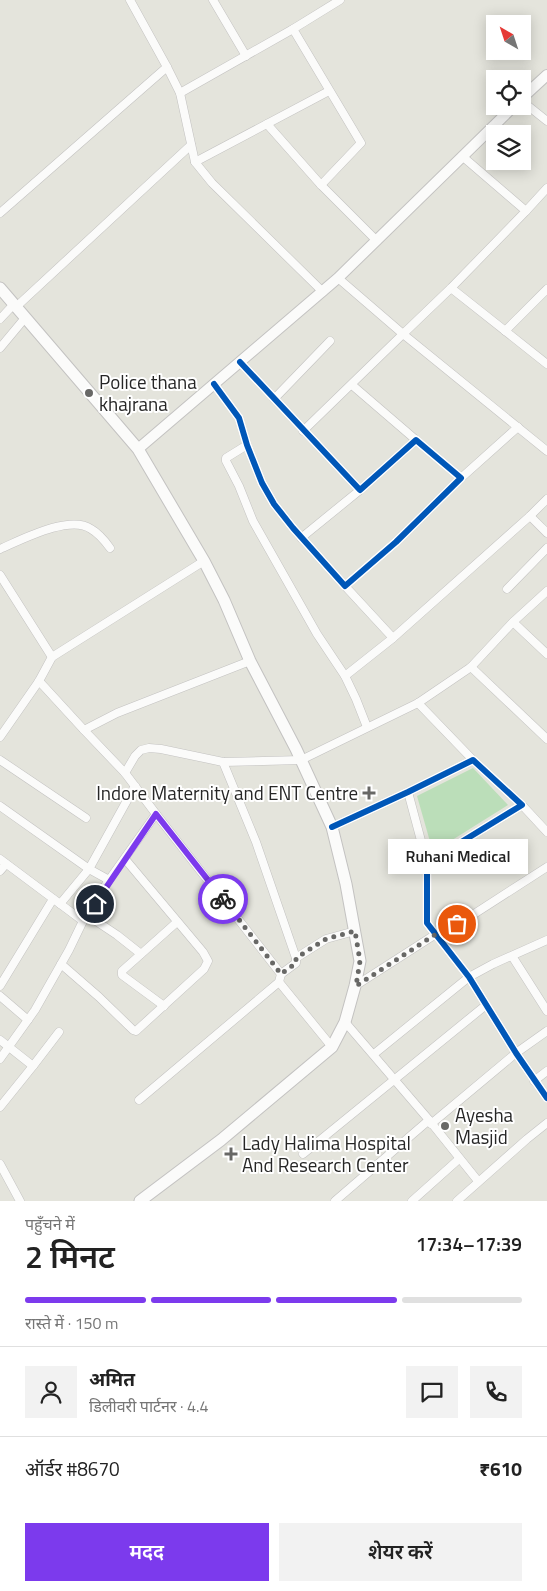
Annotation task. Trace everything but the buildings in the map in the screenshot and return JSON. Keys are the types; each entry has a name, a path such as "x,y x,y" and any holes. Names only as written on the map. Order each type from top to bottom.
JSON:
{"main road":[{"path":"0,288 138,449 204,561 224,600 250,662 301,760 332,827 346,884 360,961 356,986 345,1022 332,1047 221,1140 140,1201"}],"street":[{"path":"130,0 180,93 195,162 212,183 323,292"},
{"path":"213,0 246,56"},
{"path":"180,93 340,0"},
{"path":"293,29 360,143 321,184"},
{"path":"0,213 167,67"},
{"path":"531,90 547,75"},
{"path":"195,162 329,91"},
{"path":"531,107 547,121"},
{"path":"138,449 323,292 378,241 505,115"},
{"path":"267,124 321,184 378,241"},
{"path":"0,318 191,145"},
{"path":"462,156 526,211"},
{"path":"303,431 451,288 547,188"},
{"path":"338,278 403,334 547,451"},
{"path":"451,288 547,364"},
{"path":"505,331 547,289"},
{"path":"0,348 26,318"},
{"path":"274,399 330,342"},
{"path":"240,362 360,490"},
{"path":"214,384 240,418 247,444 262,483 274,504 301,538 393,638"},
{"path":"352,384 461,478"},
{"path":"345,586 396,542 461,478 518,428"},
{"path":"301,538 360,490 416,440"},
{"path":"247,444 226,458 226,461 239,486 253,521 316,634 345,676 367,727"},
{"path":"345,676 393,638 547,499"},
{"path":"530,516 547,533"},
{"path":"0,549 38,533 78,524 91,528 110,548"},
{"path":"507,589 547,548"},
{"path":"0,737 39,681 52,657 204,561"},
{"path":"0,575 52,657"},
{"path":"126,773 135,756 141,750 148,748 223,762 301,760 418,703 471,667 513,622 547,591"},
{"path":"513,622 547,654"},
{"path":"84,730 118,712 250,662"},
{"path":"471,667 547,739"},
{"path":"39,681 126,773 281,974"},
{"path":"418,703 547,832"},
{"path":"0,760 86,818"},
{"path":"332,827 473,760"},
{"path":"140,1100 279,982 281,974 296,963 296,958 256,842 223,762"},
{"path":"0,986 57,901 89,868 135,786"},
{"path":"408,792 427,863 427,923 469,977 516,1053 547,1098"},
{"path":"427,863 522,805"},
{"path":"0,806 89,868 110,880"},
{"path":"0,1059 28,1020 85,918 156,814"},
{"path":"61,964 136,1031 204,969 208,961 203,952 125,859"},
{"path":"0,871 3,861 57,901 117,935 141,954"},
{"path":"356,986 436,934 457,924 547,867"},
{"path":"164,1006 121,973 177,922"},
{"path":"296,958 326,939 355,931"},
{"path":"374,1054 469,977 547,940"},
{"path":"512,956 547,1011"},
{"path":"279,982 332,1047"},
{"path":"0,996 28,1020"},
{"path":"303,1154 486,1005"},
{"path":"345,1022 374,1054 478,1181"},
{"path":"336,1201 430,1122 516,1053 547,1031"},
{"path":"0,1107 59,1032"},
{"path":"0,1040 34,1066"},
{"path":"534,1080 547,1071"},
{"path":"457,1201 527,1139 547,1124"},
{"path":"412,1201 459,1159"},
{"path":"0,1164 20,1201"}],"green space":[{"path":"473,768 508,805 433,852 417,796"}],"cycle path":[{"path":"214,384 239,418 262,483 274,504 345,586 396,542 461,478 416,440 360,490 240,362"},
{"path":"332,827 473,760 522,805 427,863 427,923 469,977 516,1053 547,1098"}],"way so far":[{"path":"223,899 281,974 296,963 296,958 326,939 355,931 360,961 356,986 436,934 457,924"}],"place":[{"name":"Police thana khajrana","path":"89,393"},
{"name":"Indore Maternity and ENT Centre","path":"369,793"},
{"name":"Ruhani Medical","path":"457,924"},
{"name":"Ayesha Masjid","path":"445,1126"},
{"name":"Lady Halima Hospital And Research Center","path":"231,1154"}],"route":[{"path":"95,904 156,814 223,899"}]}
